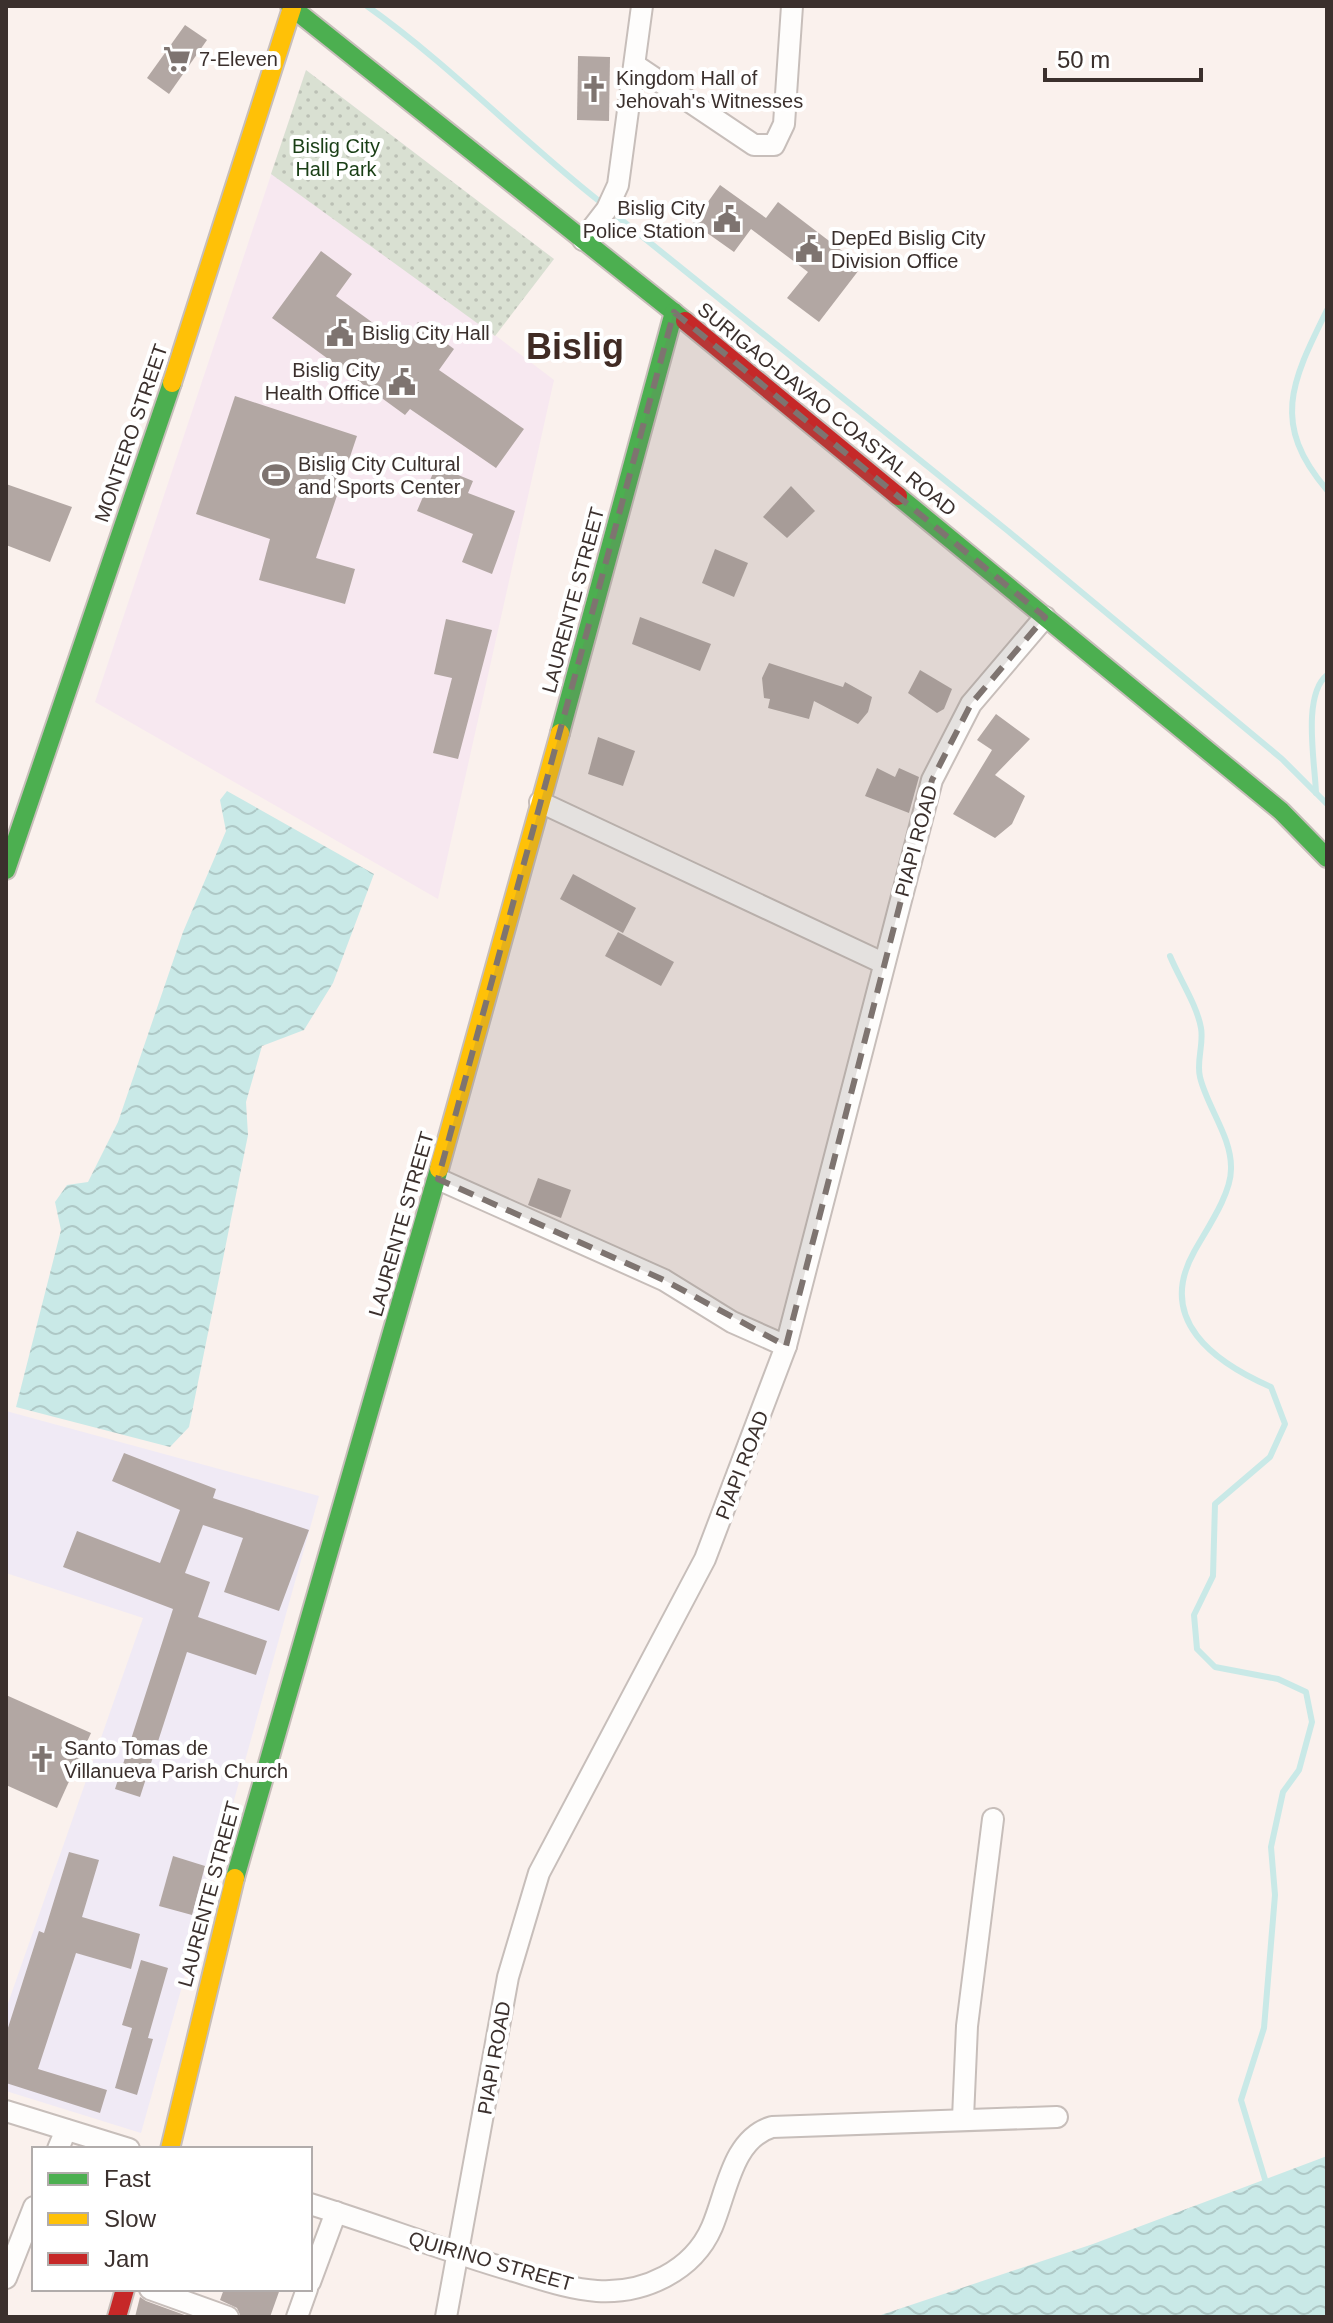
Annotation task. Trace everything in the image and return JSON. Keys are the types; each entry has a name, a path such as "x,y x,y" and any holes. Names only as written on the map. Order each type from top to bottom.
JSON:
{"main road":[{"name":"SURIGAO-DAVAO COASTAL ROAD","path":"291,7 674,312 1281,811 1327,858"},
{"name":"MONTERO STREET","path":"6,870 199,303 291,7"},
{"name":"LAURENTE STREET","path":"170,2147 214,1954 243,1847 298,1649 438,1179 674,312"},
{"path":"117,2317 124,2291"}],"street":[{"path":"583,240 607,209 618,185 642,6"},
{"path":"635,65 754,145 774,145 784,124 792,6"},
{"name":"PIAPI ROAD","path":"446,2317 460,2255 508,1977 539,1873 705,1559 786,1346 932,780 971,704 1045,617"},
{"path":"540,802 883,963"},
{"path":"438,1179 664,1280 732,1322 786,1346"},
{"path":"993,1819 967,2026 963,2118 1057,2117"},
{"path":"6,2111 62,2140 114,2147"},
{"name":"QUIRINO STREET","path":"312,2205 556,2284 599,2291 651,2283 687,2265 707,2239 742,2148 758,2131 772,2127 963,2118"},
{"path":"6,2278 32,2212"},
{"path":"312,2277 336,2212"},
{"path":"156,2291 228,2317"},
{"path":"297,2317 306,2291"}],"highlighted area":[{"path":"674,312 1045,617 971,704 932,780 786,1346 664,1280 438,1179"}],"shaded area":[{"path":"306,70 554,259 495,335 554,380 438,899 95,702"},
{"path":"6,1411 319,1496 141,2133 6,2091 6,2009 143,1618 6,1573"}],"green space":[{"name":"Bislig City Hall Park","path":"306,70 554,259 495,336 271,174"}],"water":[{"path":"227,791 374,874 333,983 304,1030 262,1046 246,1102 248,1135 189,1427 170,1447 16,1407 61,1230 55,1202 67,1185 88,1182 118,1122 183,932 226,831 220,800"},
{"path":"1327,2156 1327,2317 875,2317 1093,2244"}],"building":[{"name":"7-Eleven","path":"185,25 207,40 169,94 147,78"},
{"name":"Kingdom Hall of Jehovah's Witnesses","path":"578,56 610,57 609,121 577,120"},
{"name":"DepEd Bislig City Division Office","path":"720,185 766,218 778,202 862,266 819,322 787,298 808,272 751,229 734,252 693,223"},
{"name":"Bislig City Hall","path":"321,251 352,274 336,296 402,344 418,322 454,349 439,370 524,429 496,468 410,409 405,415 272,318"},
{"name":"Bislig City Cultural and Sports Center","path":"235,396 357,436 316,558 355,569 345,604 259,580 270,539 196,514"},
{"path":"436,466 473,481 468,493 515,511 492,574 462,562 473,534 417,511"},
{"path":"6,484 72,507 50,562 6,545"},
{"path":"791,486 815,511 787,538 763,517"},
{"path":"715,549 748,563 734,597 702,583"},
{"path":"640,617 711,644 700,671 632,644"},
{"path":"446,619 492,630 458,759 433,753 452,678 434,674"},
{"path":"769,663 843,687 845,682 872,697 868,712 858,724 814,701 809,719 768,708 770,699 764,698 762,678"},
{"path":"920,670 952,689 944,709 937,713 908,693"},
{"path":"996,714 1030,739 995,775 1025,796 1012,824 995,838 953,814 992,750 977,740"},
{"path":"598,737 635,751 623,786 588,774"},
{"path":"877,768 895,777 899,768 919,777 909,813 865,796"},
{"path":"573,874 636,908 623,933 560,899"},
{"path":"618,932 674,962 661,986 605,956"},
{"path":"538,1178 571,1190 561,1218 528,1205"},
{"path":"124,1453 216,1489 213,1498 309,1530 279,1611 224,1592 243,1538 203,1525 185,1573 210,1582 198,1617 267,1641 256,1675 187,1652 140,1797 115,1789 173,1609 63,1567 77,1531 160,1563 180,1510 112,1481"},
{"name":"Santo Tomas de Villanueva Parish Church","path":"6,1695 91,1733 57,1808 6,1785"},
{"path":"69,1852 99,1860 82,1917 140,1934 131,1969 76,1953 38,2069 107,2090 100,2113 6,2083 6,2034 39,1931 44,1933"},
{"path":"173,1856 205,1866 192,1915 159,1906"},
{"path":"141,1960 168,1968 148,2038 153,2039 137,2095 115,2088 132,2028 122,2025"},
{"path":"223,2291 279,2291 270,2317 241,2317 237,2308 220,2300"},
{"path":"140,2297 146,2301 190,2317 135,2317"}],"waterway":[{"path":"367,6 427,52 599,201"},
{"path":"618,217 1008,531 1282,759 1327,804"},
{"path":"1327,310 1304,359 1292,402 1298,444 1309,466 1327,490"},
{"path":"1316,793 1312,713 1319,685 1327,675"},
{"path":"1170,956 1199,1019 1202,1034 1200,1077 1228,1145 1231,1169 1227,1190 1184,1276 1182,1298 1187,1318 1197,1336 1230,1365 1271,1387 1285,1424 1270,1457 1215,1504 1213,1576 1194,1615 1197,1649 1215,1667 1278,1679 1306,1692 1312,1722 1299,1770 1283,1792 1271,1847 1275,1895 1264,2028 1241,2100 1267,2186"}],"traffic: fast":[{"path":"290,6 685,321"},
{"path":"560,733 674,312"},
{"path":"6,870 172,383"},
{"path":"898,496 1281,811 1327,858"},
{"path":"235,1878 439,1169"}],"traffic: slow":[{"path":"172,383 292,8"},
{"path":"439,1169 560,733"},
{"path":"170,2147 235,1878"}],"traffic: jam":[{"path":"685,321 898,496"},
{"path":"117,2317 124,2291"}],"place":[{"name":"7-Eleven","path":"177,59"},
{"name":"Kingdom Hall of Jehovah's Witnesses","path":"594,89"},
{"name":"Bislig City Police Station","path":"727,219"},
{"name":"DepEd Bislig City Division Office","path":"809,249"},
{"name":"Bislig City Hall","path":"340,333"},
{"name":"Bislig City Health Office","path":"402,382"},
{"name":"Bislig City Cultural and Sports Center","path":"276,475"},
{"name":"Santo Tomas de Villanueva Parish Church","path":"42,1759"}],"district":[{"name":"Bislig","path":"575,346"}]}
